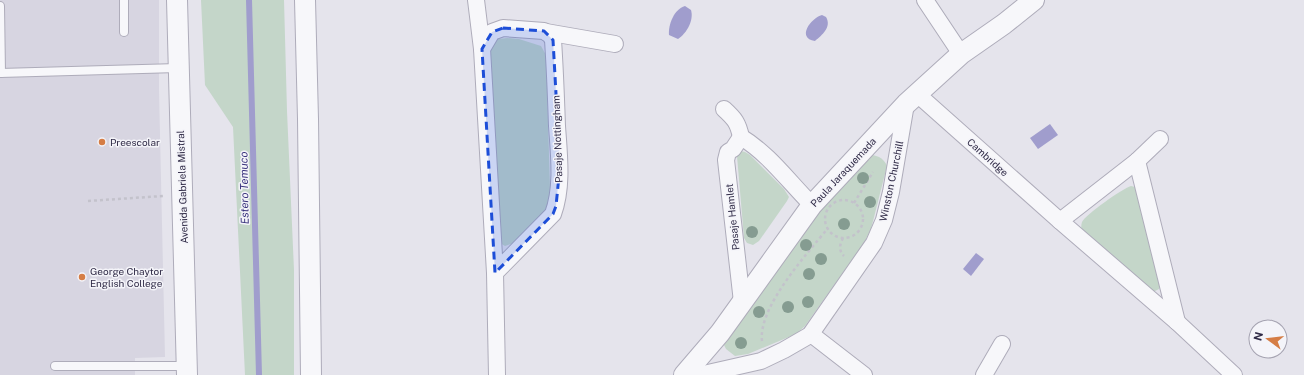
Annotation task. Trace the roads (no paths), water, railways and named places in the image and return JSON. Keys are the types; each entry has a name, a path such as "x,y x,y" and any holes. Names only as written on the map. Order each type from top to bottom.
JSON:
{"street":[{"name":"Avenida Gabriela Mistral","path":"177,0 187,370"},
{"path":"305,0 311,375"},
{"path":"476,0 482,49 495,273 497,375"},
{"path":"925,0 960,54"},
{"name":"Paula Jaraquemada","path":"684,375 717,337 812,205 911,98 960,54 1004,24 1034,0"},
{"path":"482,49 492,32 503,28 546,32 615,44"},
{"name":"Pasaje Nottingham","path":"495,273 552,214 556,206 560,166 553,40 546,32"},
{"name":"Cambridge","path":"911,98 1060,221 1177,322 1234,375"},
{"name":"Winston Churchill","path":"699,375 761,361 784,350 811,334 874,243 884,220 911,98"},
{"path":"724,109 734,118 739,127 741,137 761,152 812,205"},
{"name":"Pasaje Hamlet","path":"741,137 733,149 728,152 726,160 742,302"},
{"path":"1060,221 1137,161 1160,139"},
{"path":"1137,161 1177,322"},
{"path":"811,334 864,375"},
{"path":"984,375 1002,344"}],"lane":[{"path":"124,0 124,32"},
{"path":"0,6 0,72 179,68"},
{"path":"55,366 187,370"}],"waterway":[{"name":"Estero Temuco","path":"249,0 259,375"}],"place":[{"name":"Preescolar","path":"102,142"},
{"name":"George Chaytor English College","path":"82,277"}]}
